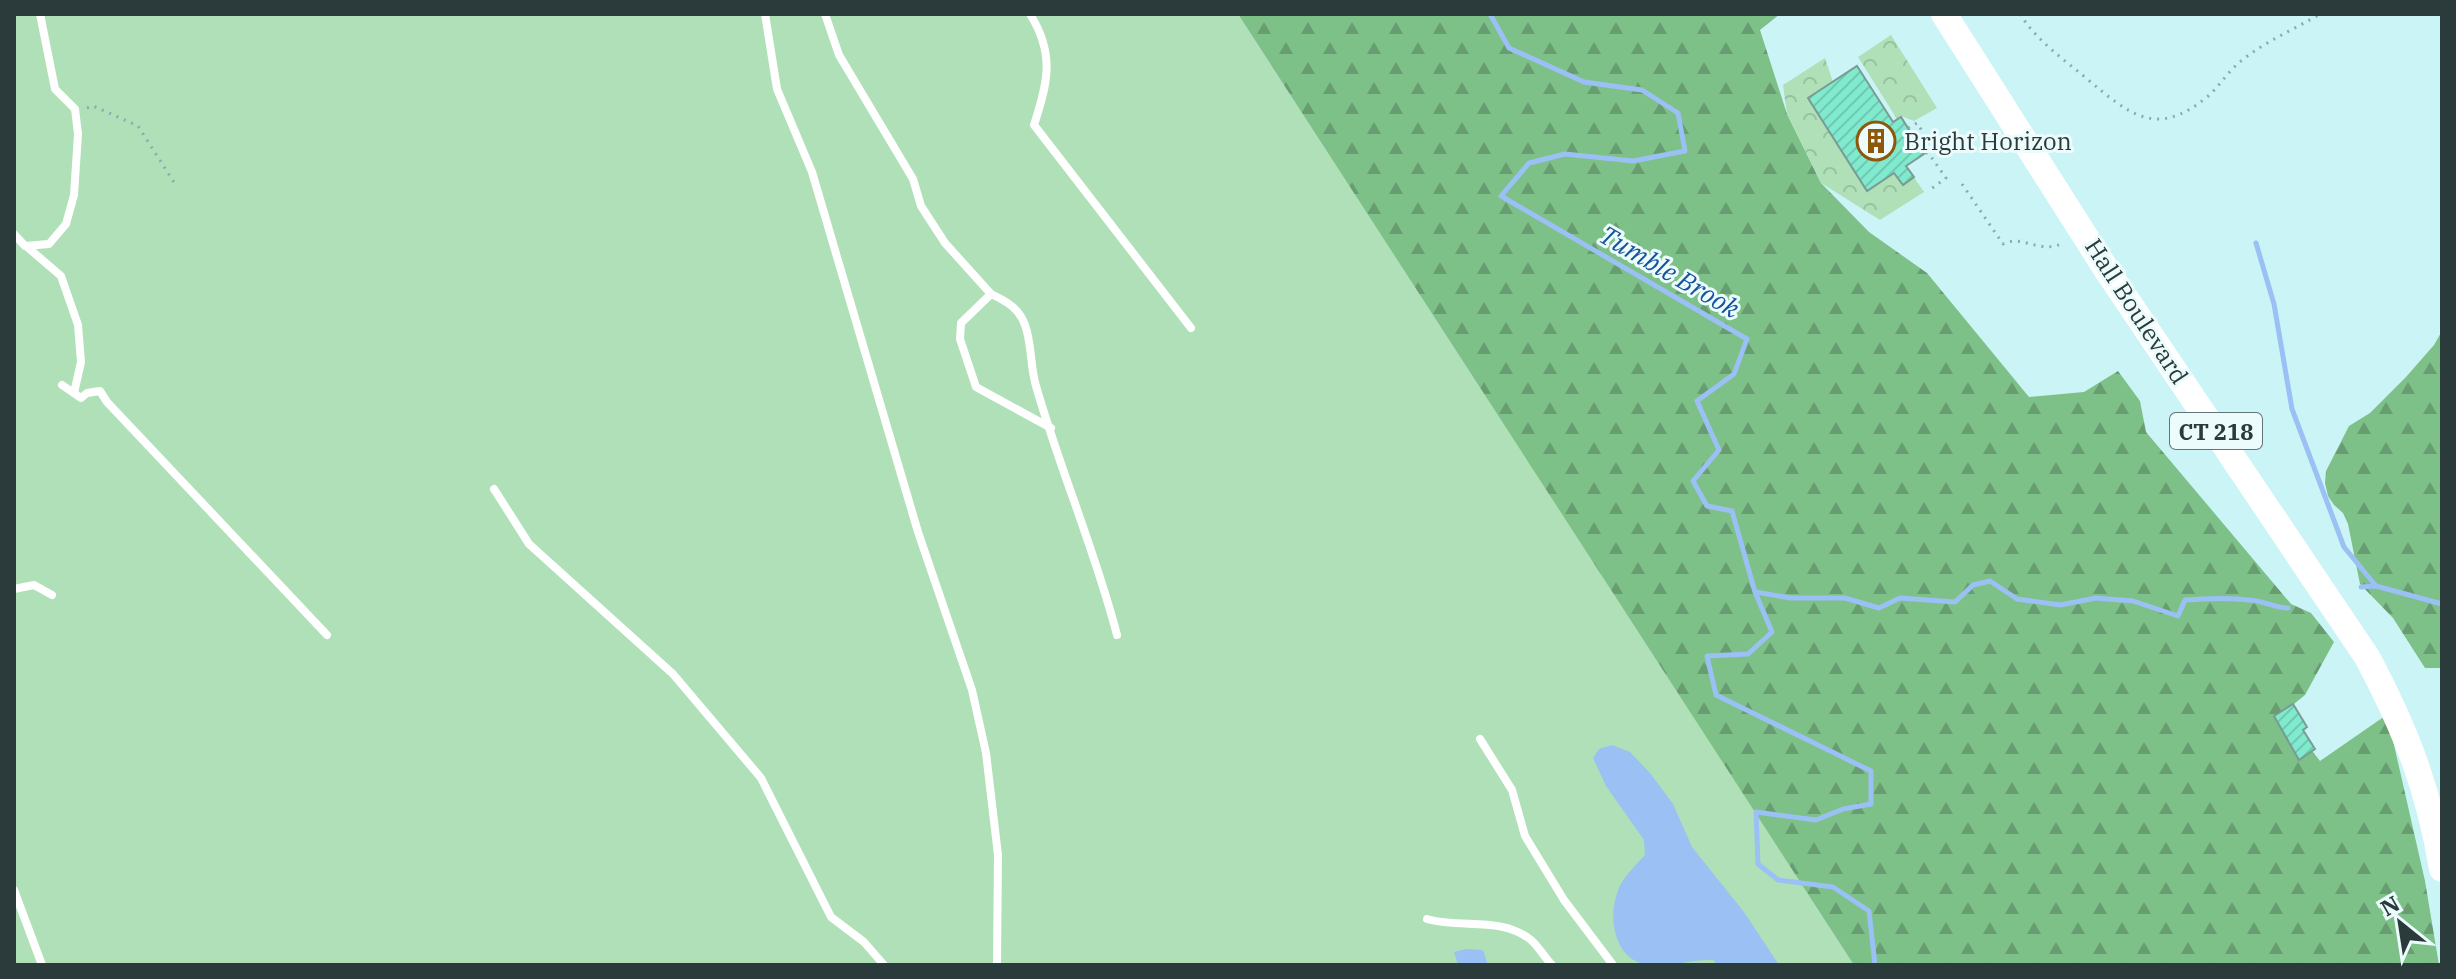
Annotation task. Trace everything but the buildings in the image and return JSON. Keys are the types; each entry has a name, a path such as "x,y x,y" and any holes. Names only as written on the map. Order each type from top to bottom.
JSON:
{"main road":[{"name":"Hall Boulevard","path":"1944,14 2106,269 2367,657 2394,707 2419,769 2442,869"}],"lane":[{"path":"25,246 49,244 66,224 74,195 78,134 75,109 55,89 40,14"},
{"path":"765,14 777,89 812,172 918,532 972,690 986,753 998,855 997,965"},
{"path":"825,14 839,55 913,179 921,206 945,243 991,294 1011,302 1025,325 1035,383 1103,581 1117,635"},
{"path":"1030,14 1043,35 1047,70 1034,125 1191,328"},
{"path":"14,234 61,276 78,325 81,362 74,393"},
{"path":"991,294 961,323 960,339 976,387 1051,428"},
{"path":"62,385 81,398 87,393 100,391 327,635"},
{"path":"494,489 529,544 673,674 761,778 831,917 864,942 884,965"},
{"path":"14,589 34,585 52,595"},
{"path":"1480,739 1512,790 1525,836 1564,900 1613,965"},
{"path":"14,890 42,965"},
{"path":"1427,919 1447,925 1500,924 1532,941 1552,965"}],"path":[{"path":"2020,14 2041,41 2120,107 2138,117 2161,120 2181,115 2209,96 2238,63 2271,38 2320,14"},
{"path":"75,109 93,106 138,126 175,184"},
{"path":"1908,128 1917,123 1933,148 1927,151 1924,158"},
{"path":"1927,151 1946,178 1931,189"},
{"path":"1962,184 2003,244 2016,241 2045,249 2065,243"}],"green space":[{"path":"14,14 1238,14 1855,965 14,965"},
{"path":"1238,14 1780,14 1760,30 1787,114 1821,183 1869,232 1927,273 2029,397 2084,392 2118,371 2140,401 2146,432 2291,604 2311,613 2334,642 2305,695 2283,713 2320,761 2385,716 2425,881 2439,965 1854,965"},
{"path":"1891,35 1937,108 1914,121 1901,116 1897,119 1858,57"},
{"path":"1825,58 1833,82 1808,98 1866,190 1893,174 1898,177 1909,170 1924,192 1880,220 1821,183 1787,114 1783,85"},
{"path":"2442,331 2442,668 2425,668 2393,618 2360,584 2348,524 2328,496 2325,483 2326,471 2349,426 2370,413 2406,377"}],"water":[{"path":"1612,745 1630,752 1650,773 1673,804 1692,847 1744,912 1779,965 1718,965 1713,960 1650,965 1637,962 1626,954 1615,931 1614,903 1624,879 1645,855 1644,840 1606,786 1593,758 1599,749"},
{"path":"1483,950 1488,965 1458,965 1454,952"}],"waterway":[{"name":"Tumble Brook","path":"1490,14 1509,48 1584,82 1642,90 1678,113 1685,151 1633,161 1565,154 1529,163 1501,196 1747,339 1734,374 1697,401 1719,450 1693,481 1707,506 1732,511 1755,592 1772,632 1748,654 1707,656 1716,695 1871,771 1871,804 1843,809 1816,820 1756,812 1758,864 1778,880 1833,887 1869,911 1875,965"},
{"path":"2256,243 2274,304 2292,409 2344,547 2376,586"},
{"path":"1756,592 1790,598 1845,598 1879,608 1900,598 1955,602 1973,585 1990,581 2017,599 2060,605 2096,598 2133,601 2178,616 2185,600 2194,599 2239,599 2288,608"},
{"path":"2361,587 2376,586 2442,604"}],"place":[{"name":"Bright Horizon","path":"1876,141"}]}
